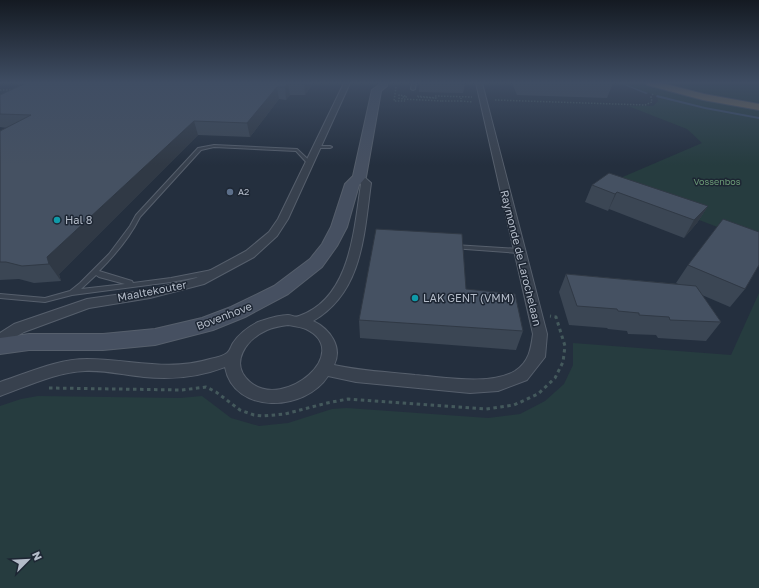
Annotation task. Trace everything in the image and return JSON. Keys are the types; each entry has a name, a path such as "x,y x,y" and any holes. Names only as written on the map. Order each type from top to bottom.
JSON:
{"street":[{"name":"Maaltekouter","path":"0,340 19,328 87,304 183,286 200,281 250,254 273,234 283,219 334,110"},
{"name":"Bovenhove","path":"0,346 29,342 103,342 155,337 206,325 238,312 281,290 316,263 329,246 339,227 352,184 359,177 373,110"},
{"name":"Raymonde de Larochelaan","path":"325,369 356,376 470,386 498,384 520,375 537,357 540,334 486,110"},
{"path":"302,321 331,302 341,288 349,269 356,244 366,183 359,177"},
{"path":"288,320 302,321 314,326 324,334 329,344 330,356 325,369 315,381 300,390 282,396 265,396 249,391 238,382 233,370 233,357 238,345 248,335 260,327 274,322 288,320"},
{"path":"0,389 60,370 84,365 110,366 164,372 189,370 215,365 233,357"}],"lane":[{"path":"72,293 111,255 138,216 200,149 214,146 297,150 310,163"},
{"path":"320,147 330,147"},
{"path":"443,246 519,251"},
{"path":"0,296 45,300 72,293 82,293 134,284 171,280 216,271"},
{"path":"95,272 134,284"}],"green space":[{"name":"Vossenbos","path":"639,110 759,110 759,243 616,188 611,182 702,143 687,129"},
{"path":"759,293 759,588 0,588 0,406 21,399 38,396 180,398 202,396 231,418 259,426 288,423 332,409 347,408 488,418 520,414 545,401 564,384 573,365 573,343 731,355"}],"building":[{"path":"0,110 257,110 247,123 194,121 47,257 49,264 22,266 0,262 0,131 31,115 0,114"},
{"path":"609,173 708,206 694,220 617,192 615,194 592,185"},
{"path":"723,219 759,232 759,265 745,289 688,265"},
{"name":"LAK GENT (VMM)","path":"376,229 462,234 466,289 515,294 523,331 359,320"},
{"path":"566,274 696,286 721,322 670,320 669,317 639,315 639,313 618,311 617,309 577,306"}],"waterway":[{"path":"718,110 759,118"}],"place":[{"name":"A2","path":"230,192"},
{"name":"Hal 8","path":"57,220"},
{"name":"LAK GENT (VMM)","path":"415,298"}]}
